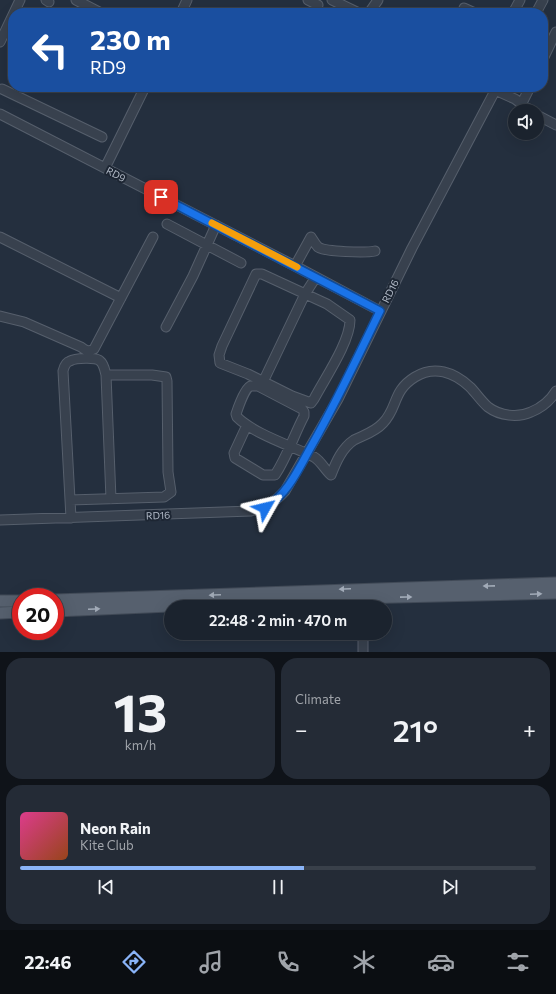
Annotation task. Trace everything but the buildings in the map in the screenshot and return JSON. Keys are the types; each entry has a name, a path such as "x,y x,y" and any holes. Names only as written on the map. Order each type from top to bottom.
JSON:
{"main road":[{"path":"64,600 363,598 556,583"},
{"path":"64,611 363,598 556,593"},
{"path":"0,602 12,601"},
{"path":"0,613 12,612"}],"street":[{"path":"76,0 91,8"},
{"path":"308,0 318,5"},
{"path":"332,0 348,8"},
{"path":"0,42 8,25"},
{"path":"548,49 556,32"},
{"path":"1,90 102,137"},
{"path":"105,168 143,92"},
{"name":"RD16","path":"0,520 251,511 265,508 276,501 285,491 338,399 380,311 494,92"},
{"path":"503,92 522,103 528,92"},
{"name":"RD9","path":"0,114 380,311"},
{"path":"544,119 556,126"},
{"path":"167,224 241,263"},
{"path":"166,327 193,276 216,225"},
{"path":"0,237 121,298"},
{"path":"0,316 24,322 85,350 90,351 94,349 153,237"},
{"path":"295,266 311,237 316,245 322,249 343,252 375,251"},
{"path":"256,274 262,274 327,304 350,320 350,329 346,341 314,399 310,403 263,382 220,363 219,359 222,346 256,274"},
{"path":"263,382 305,294 316,277"},
{"path":"70,518 63,371 65,365 70,361 95,358 102,363 106,376 111,499"},
{"path":"247,425 234,453 235,458 263,475 275,475 289,446 304,412 297,406 258,386 251,386 248,387 236,414 237,417 247,425 289,446 306,454 320,462 331,475 341,453 353,441 380,426 388,419 403,385 428,371 436,370 448,373 470,386 488,407 501,414 514,416 524,415 546,404 556,391"},
{"path":"70,500 164,497 171,492 168,472 168,381 166,377 162,375 106,376"},
{"path":"362,640 363,652"}],"slow traffic":[{"path":"212,223 297,267"}],"route":[{"path":"161,197 380,311 338,399 298,469 285,491 276,501 265,508"}]}
